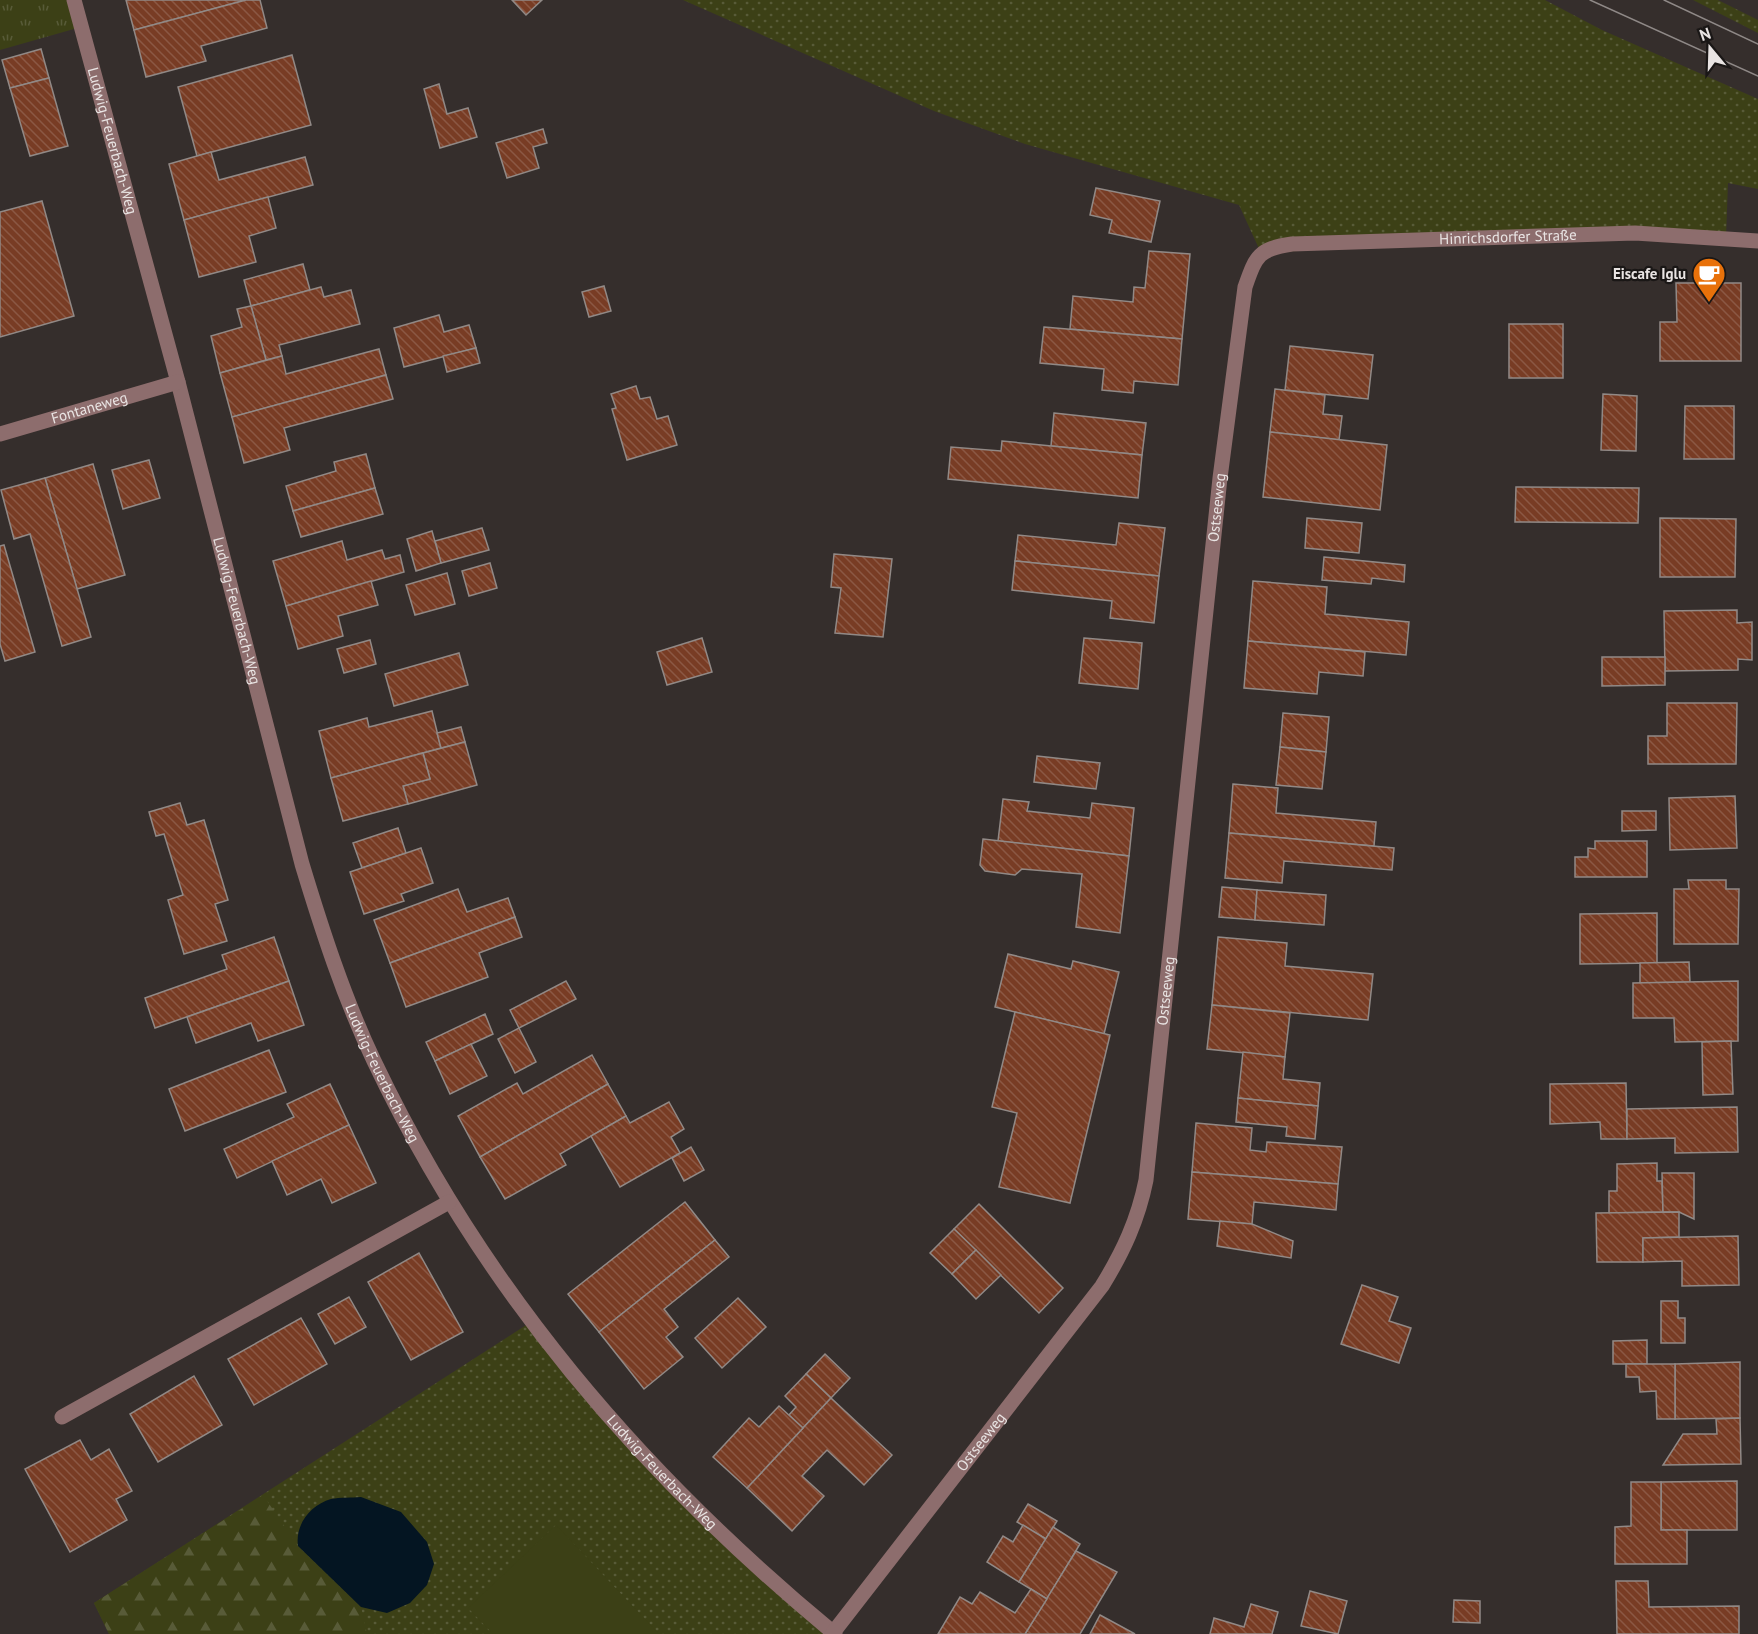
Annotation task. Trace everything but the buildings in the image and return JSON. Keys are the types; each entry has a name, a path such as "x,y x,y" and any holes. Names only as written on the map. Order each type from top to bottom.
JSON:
{"street":[{"name":"Ludwig-Feuerbach-Weg","path":"74,0 178,382 240,629 320,924 373,1059 449,1202 531,1322 580,1385 630,1443 730,1543 834,1634"},
{"name":"Hinrichsdorfer Straße","path":"1261,253 1271,247 1292,244 1635,233 1758,241"},
{"name":"Ostseeweg","path":"834,1634 1102,1286 1123,1252 1139,1213 1146,1180 1222,467 1245,287 1254,263 1261,253"},
{"name":"Fontaneweg","path":"0,434 178,382"},
{"path":"62,1416 449,1202"}],"green space":[{"path":"0,0 74,0 81,27 0,50"},
{"path":"683,0 1545,0 1602,30 1758,99 1758,189 1728,183 1726,238 1635,233 1261,253 1239,205 1025,144 934,111"},
{"path":"1693,0 1718,0 1758,20 1758,33"},
{"path":"531,1322 580,1385 832,1634 109,1634 94,1603"},
{"path":"263,1495 298,1546 361,1607 367,1634 109,1634 94,1603"},
{"path":"556,1525 659,1634 493,1634 468,1608"}],"water":[{"path":"361,1497 401,1512 427,1542 434,1564 427,1585 410,1603 387,1613 361,1607 298,1546 302,1523 317,1506 331,1499"}],"tram line":[{"path":"1590,0 1758,76"},
{"path":"1664,0 1758,44"}],"place":[{"name":"Eiscafe Iglu","path":"1709,303"}]}
